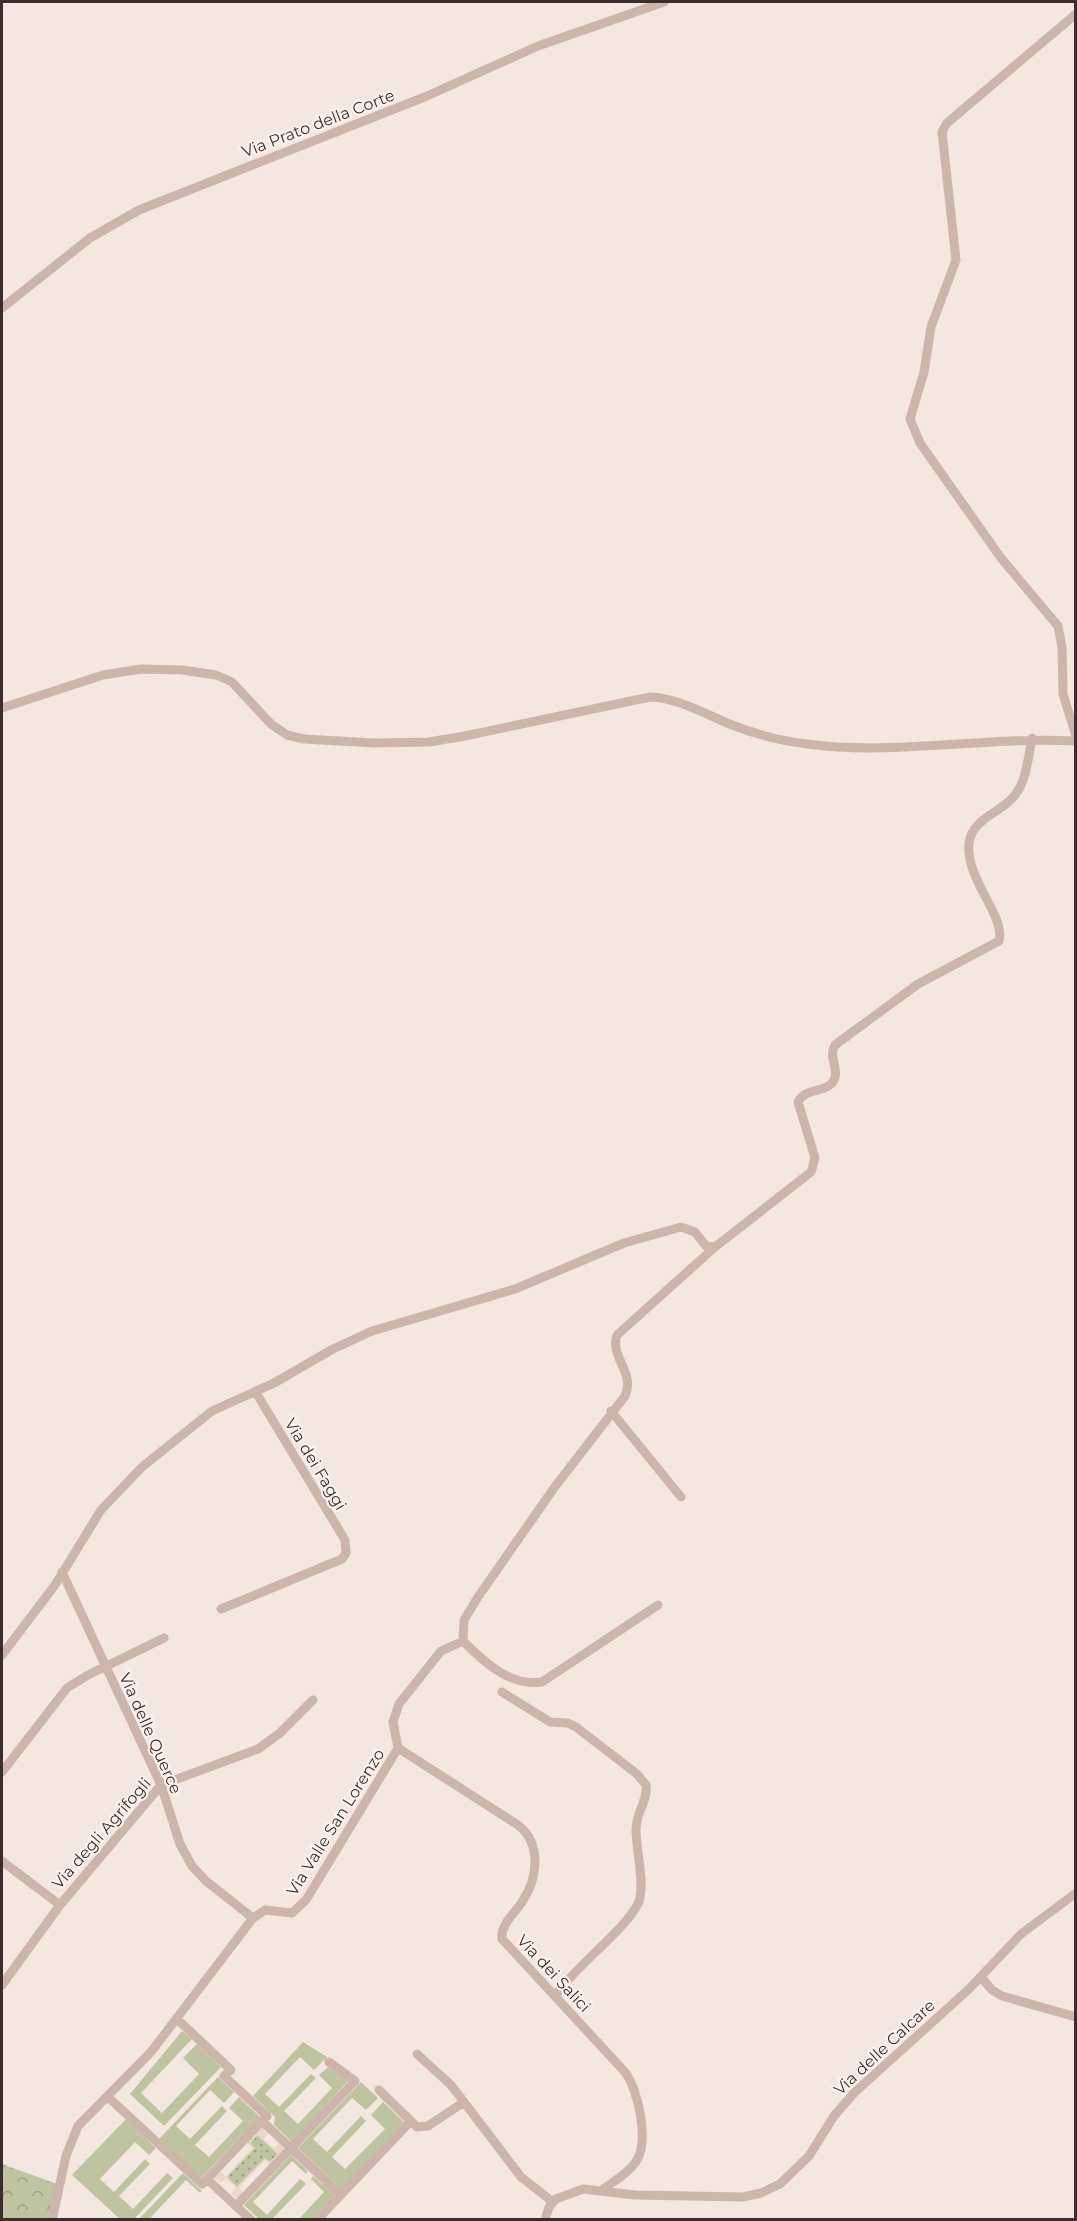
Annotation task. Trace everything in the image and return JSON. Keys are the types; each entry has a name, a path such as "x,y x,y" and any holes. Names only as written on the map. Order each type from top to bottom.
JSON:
{"street":[{"name":"Via Prato della Corte","path":"2,308 90,238 139,210 427,96 538,46 664,2"},
{"path":"1076,14 947,123 942,132 956,256 953,275 931,327 923,377 910,418 920,443 1001,558 1058,626 1062,647 1064,694 1076,736"},
{"path":"2,708 94,676 128,670 168,669 224,678 245,693 280,732 304,739 337,742 446,740 650,697 676,701 760,734 822,746 879,747 1032,738 1076,741"},
{"path":"658,1605 554,1676 538,1682 522,1681 492,1668 463,1641 463,1624 469,1611 554,1488 611,1411 625,1396 629,1385 615,1347 616,1335 715,1247 812,1170 815,1158 798,1102 802,1095 833,1081 836,1072 831,1055 837,1043 926,979 999,942 1000,927 974,874 969,841 975,827 1017,793 1024,776 1032,738"},
{"path":"2,1655 62,1572 101,1510 142,1467 206,1415 372,1331 516,1289 624,1243 681,1227 694,1232 706,1246 715,1247"},
{"name":"Via dei Faggi","path":"221,1609 342,1559 346,1553 345,1540 255,1391"},
{"path":"611,1411 681,1497"},
{"name":"Via delle Querce","path":"62,1572 161,1785 180,1844 192,1866 206,1881 253,1918"},
{"path":"2,1772 63,1693 78,1680 164,1638"},
{"name":"Via Valle San Lorenzo","path":"253,1918 265,1910 292,1913 304,1903 399,1748 393,1722 399,1704 441,1651 463,1641"},
{"path":"502,1692 550,1722 572,1725 637,1773 646,1785 646,1797 636,1825 641,1888 638,1905 556,1995"},
{"name":"Via degli Agrifogli","path":"2,1985 60,1905 161,1785 258,1749 280,1733 313,1700"},
{"name":"Via dei Salici","path":"399,1748 518,1825 531,1838 535,1856 531,1884 525,1897 504,1926 501,1935 627,2074 636,2092 641,2129 640,2152 627,2171 602,2190"},
{"path":"2,1861 60,1905"},
{"name":"Via delle Calcare","path":"553,2202 577,2190 602,2190 635,2195 743,2197 761,2193 780,2184 806,2160 834,2116 854,2093 981,1977 1021,1934 1076,1893"},
{"path":"52,2220 66,2156 75,2132 86,2115 140,2065 253,1918"},
{"path":"981,1977 1002,1996 1076,2017"},
{"path":"107,2096 202,2184 267,2116 225,2076 231,2070 177,2019"},
{"path":"417,2054 464,2102 521,2177 553,2202 544,2220"},
{"path":"236,2206 355,2081 329,2062"},
{"path":"379,2090 417,2127 428,2126 464,2102"},
{"path":"262,2121 341,2195"},
{"path":"317,2220 410,2122"},
{"path":"207,2179 251,2220"}],"green space":[{"path":"182,2031 192,2039 141,2093 162,2113 199,2074 183,2058 197,2044 221,2067 164,2126 130,2094"},
{"path":"303,2042 327,2057 314,2070 300,2057 265,2094 279,2107 311,2074 316,2078 284,2111 298,2124 332,2088 319,2075 328,2067 348,2081 292,2142 274,2125 275,2117 253,2096"},
{"path":"218,2077 234,2092 224,2103 210,2090 176,2126 190,2139 222,2106 227,2111 195,2145 209,2157 243,2121 229,2108 239,2097 260,2117 201,2178 159,2139"},
{"path":"361,2082 378,2098 366,2110 352,2098 313,2139 327,2152 361,2116 366,2121 332,2157 345,2169 385,2129 371,2115 383,2102 404,2122 341,2189 298,2148"},
{"path":"126,2119 156,2148 149,2155 135,2142 100,2179 114,2192 145,2159 150,2164 119,2196 133,2209 167,2173 173,2178 134,2219 121,2220 72,2175"},
{"path":"257,2135 278,2154 270,2162 265,2158 237,2187 227,2177 254,2148 250,2143"},
{"path":"291,2155 308,2171 306,2174 292,2161 253,2202 267,2215 300,2179 306,2184 272,2219 259,2219 244,2205"},
{"path":"2,2164 57,2184 49,2219 2,2220"},
{"path":"183,2173 202,2191 200,2193 186,2180 151,2217 154,2219 139,2219"},
{"path":"313,2176 335,2195 312,2219 298,2220 324,2192 311,2179"}],"shaded area":[{"path":"262,2127 268,2133 264,2139 274,2148 279,2143 285,2149 270,2165 265,2160 239,2188 243,2193 237,2199 231,2193 236,2188 226,2179 221,2183 214,2178 220,2171 226,2176 252,2148 247,2143","holes":["258,2135 278,2154 270,2162 265,2158 237,2187 227,2177 255,2148 250,2143"]}]}
